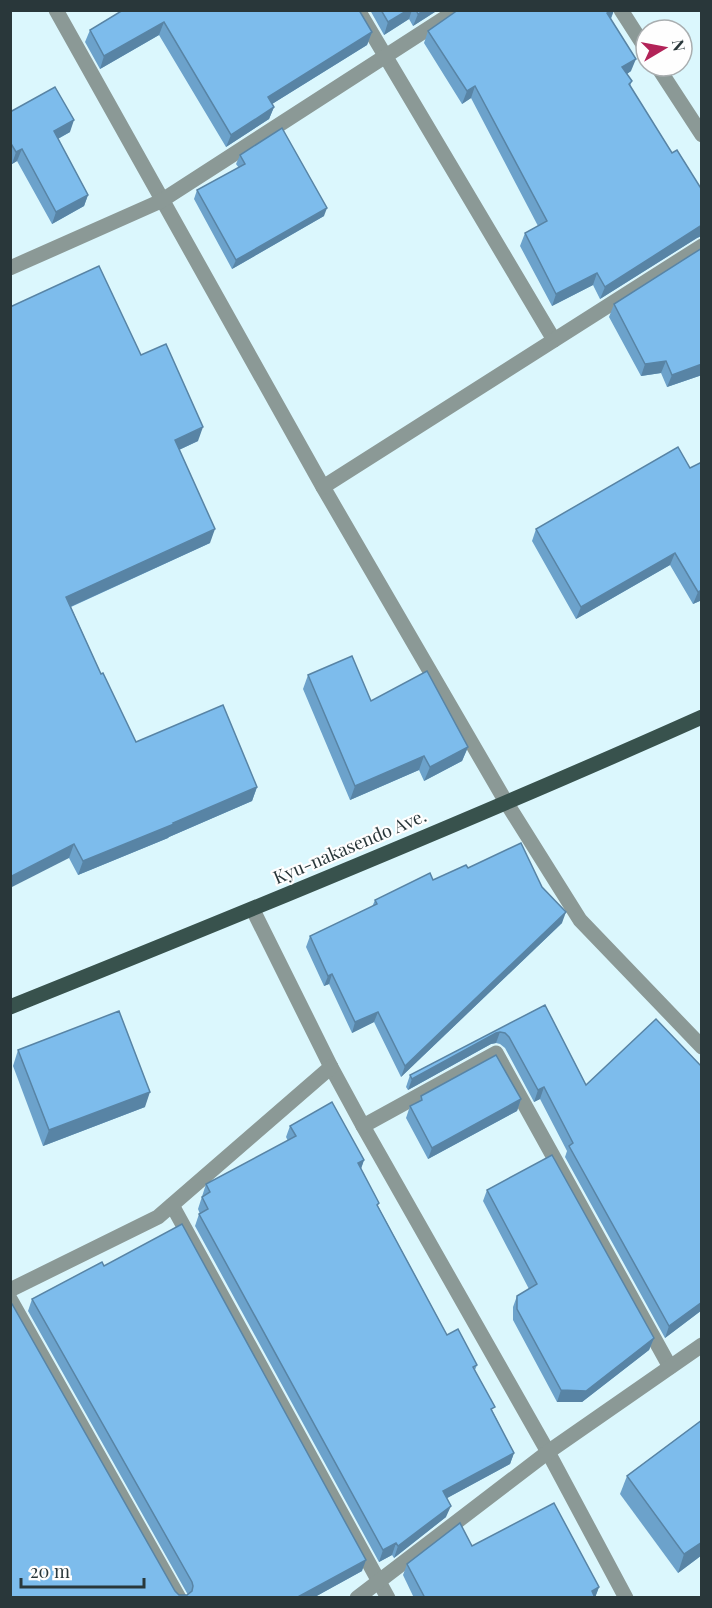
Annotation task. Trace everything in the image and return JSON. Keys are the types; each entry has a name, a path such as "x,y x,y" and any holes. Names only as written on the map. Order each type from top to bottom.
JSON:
{"main road":[{"name":"Kyu-nakasendo Ave.","path":"10,1007 253,910 702,717"}],"street":[{"path":"56,10 323,487 506,802 580,920 702,1047"},
{"path":"358,10 554,340"},
{"path":"10,268 161,201 457,10"},
{"path":"621,10 634,30"},
{"path":"665,78 702,135"},
{"path":"323,487 702,246"},
{"path":"253,910 331,1067 548,1452 626,1598"},
{"path":"363,1126 496,1053 670,1367"},
{"path":"10,1290 158,1217 331,1067"},
{"path":"172,1204 388,1598"},
{"path":"10,1299 178,1598"},
{"path":"357,1598 548,1452 702,1345"}],"building":[{"path":"123,10 359,10 372,32 268,97 274,107 231,135 164,22 104,56 90,30"},
{"path":"381,10 408,10 388,22"},
{"path":"458,10 610,10 607,13 634,56 634,60 622,67 632,81 629,84 672,153 677,150 702,190 702,225 605,287 597,273 556,294 525,233 547,221 475,86 467,91 428,31"},
{"path":"55,87 74,120 54,131 88,195 56,212 22,149 16,152 10,142 10,112"},
{"path":"282,128 327,208 236,260 197,190 245,164 240,155"},
{"path":"702,248 702,364 672,375 666,361 645,364 614,304"},
{"path":"99,266 141,355 166,344 203,427 175,440 215,529 66,597 101,674 103,673 136,742 223,705 257,787 83,861 74,844 10,877 10,307"},
{"path":"678,447 690,468 702,462 702,590 698,592 675,553 581,607 536,529"},
{"path":"352,656 371,701 427,671 468,747 430,767 424,756 355,786 308,675"},
{"path":"521,843 542,887 566,912 405,1066 378,1012 355,1022 332,974 328,976 310,936 377,904 375,900 430,873 433,880 466,865 468,868"},
{"path":"545,1005 586,1085 656,1019 702,1067 702,1302 669,1326 569,1146 573,1143 544,1087 538,1090 505,1033 496,1033 412,1079 410,1075"},
{"path":"119,1011 150,1092 49,1130 18,1050"},
{"path":"496,1055 521,1099 432,1148 410,1106 422,1100 421,1096"},
{"path":"332,1102 364,1160 358,1163 379,1203 377,1205 447,1335 458,1329 477,1365 473,1367 495,1407 491,1409 514,1453 443,1491 451,1506 398,1546 396,1543 383,1550 199,1214 208,1209 202,1197 210,1192 206,1184 296,1136 290,1126"},
{"path":"552,1155 654,1338 586,1391 561,1390 517,1309 517,1296 537,1284 487,1190"},
{"path":"182,1224 366,1560 296,1598 10,1598 10,1305 12,1304 175,1591 179,1595 187,1595 192,1591 192,1582 32,1299 102,1262 104,1266"},
{"path":"702,1420 702,1542 684,1554 627,1476"},
{"path":"554,1503 599,1587 592,1591 595,1598 425,1598 407,1564 460,1523 472,1546"}]}
